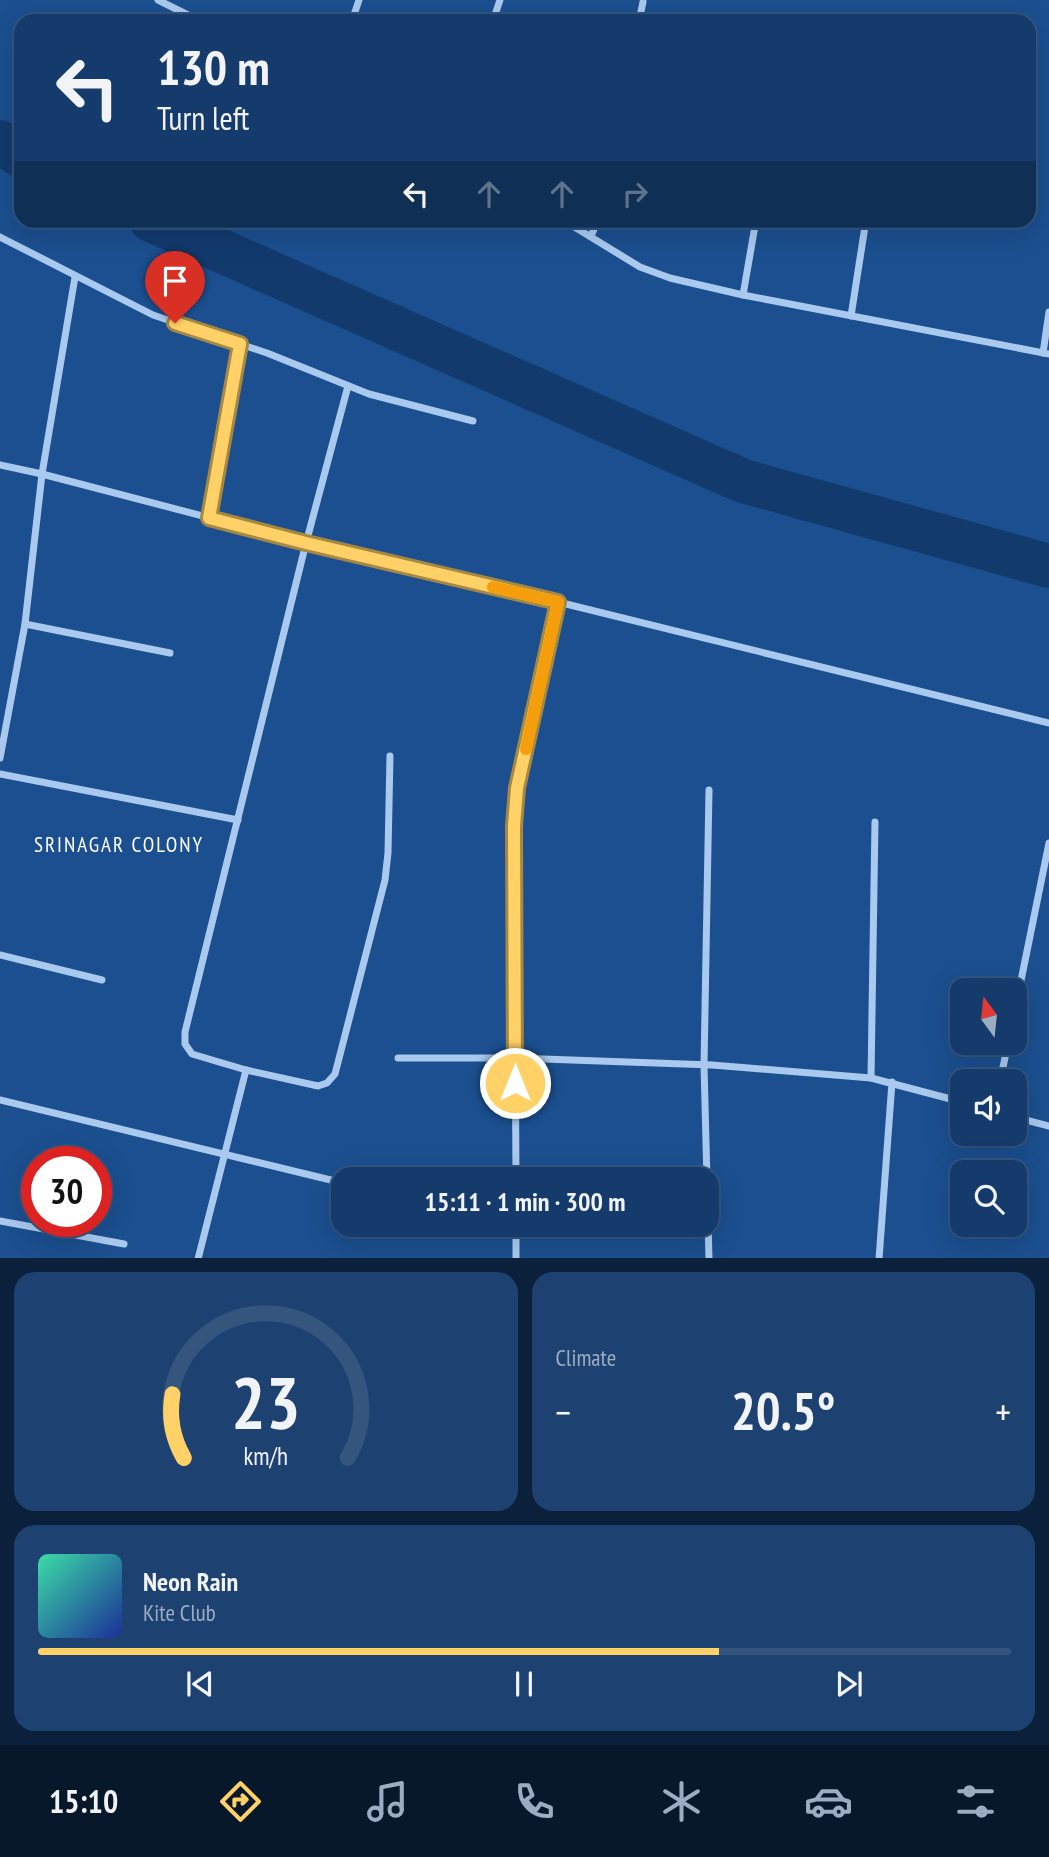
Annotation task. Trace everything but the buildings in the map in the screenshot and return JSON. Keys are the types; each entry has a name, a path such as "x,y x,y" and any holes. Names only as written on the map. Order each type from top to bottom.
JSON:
{"street":[{"path":"158,0 186,14"},
{"path":"640,14 643,2"},
{"path":"577,228 640,267 670,278 743,295 1046,354 1049,312"},
{"path":"591,236 594,228"},
{"path":"743,295 755,228"},
{"path":"851,316 865,228"},
{"path":"0,237 153,315 240,344 369,394 473,421"},
{"path":"0,758 25,624 42,474 75,277"},
{"path":"209,518 240,344"},
{"path":"348,386 306,543 185,1032 185,1044 192,1054 246,1070 318,1086 327,1083 335,1073 385,880 390,755"},
{"path":"0,465 306,543 1049,723"},
{"path":"516,1167 514,826 517,788 558,602"},
{"path":"25,624 170,653"},
{"path":"0,774 238,820"},
{"path":"709,790 704,1065 709,1258"},
{"path":"871,1078 876,822"},
{"path":"1022,978 1049,843"},
{"path":"0,956 102,980"},
{"path":"397,1058 704,1065 871,1078 950,1099"},
{"path":"198,1258 246,1070"},
{"path":"879,1258 892,1082"},
{"path":"0,1100 331,1180"},
{"path":"1027,1120 1049,1126"},
{"path":"0,1221 124,1244"},
{"path":"516,1237 516,1258"}],"waterway":[{"path":"0,142 14,151"},
{"path":"169,228 743,481 1049,566"}],"slow traffic":[{"path":"493,587 558,602 526,749"}],"district":[{"name":"SRINAGAR COLONY","path":"119,844"}],"route":[{"path":"175,323 240,344 209,518 558,602 517,788 514,826 515,1083"}]}
